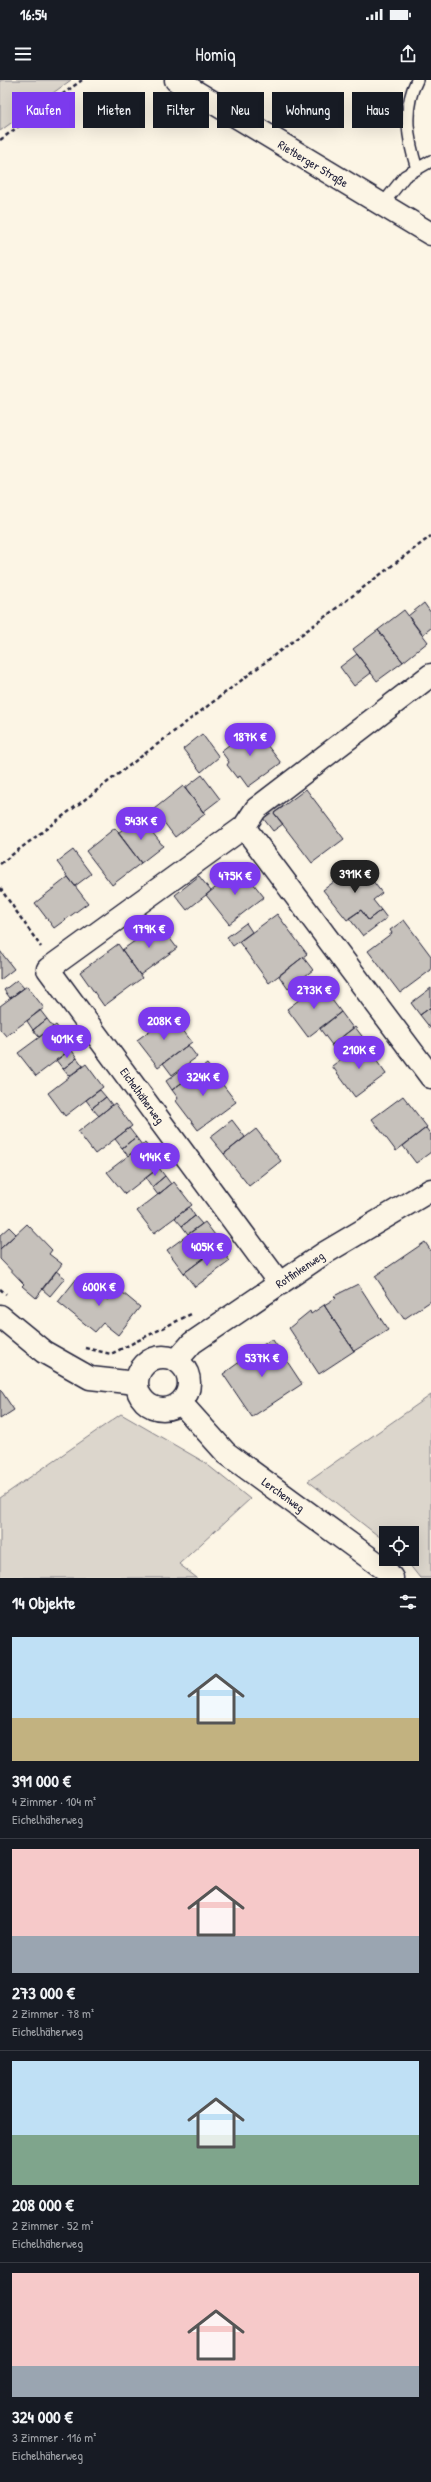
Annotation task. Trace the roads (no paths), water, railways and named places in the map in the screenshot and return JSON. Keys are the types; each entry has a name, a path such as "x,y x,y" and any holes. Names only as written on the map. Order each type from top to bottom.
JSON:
{"street":[{"name":"Rietberger Straße","path":"176,80 431,234"},
{"path":"431,675 256,808 244,827 431,1077"},
{"name":"Eichelhäherweg","path":"244,827 48,969 280,1284"},
{"name":"Rotfinkenweg","path":"177,1360 192,1343 280,1284 363,1229 431,1190"},
{"path":"6,1307 44,1352 90,1378 136,1383"},
{"path":"159,1357 177,1360 188,1372 190,1389 181,1403 167,1410 152,1408 141,1398 136,1383 143,1366 159,1357"},
{"name":"Lerchenweg","path":"181,1403 226,1453 386,1570 392,1578"}],"lane":[{"path":"417,80 413,88 406,116 410,148 417,169"},
{"path":"382,205 405,176 431,161"}]}
